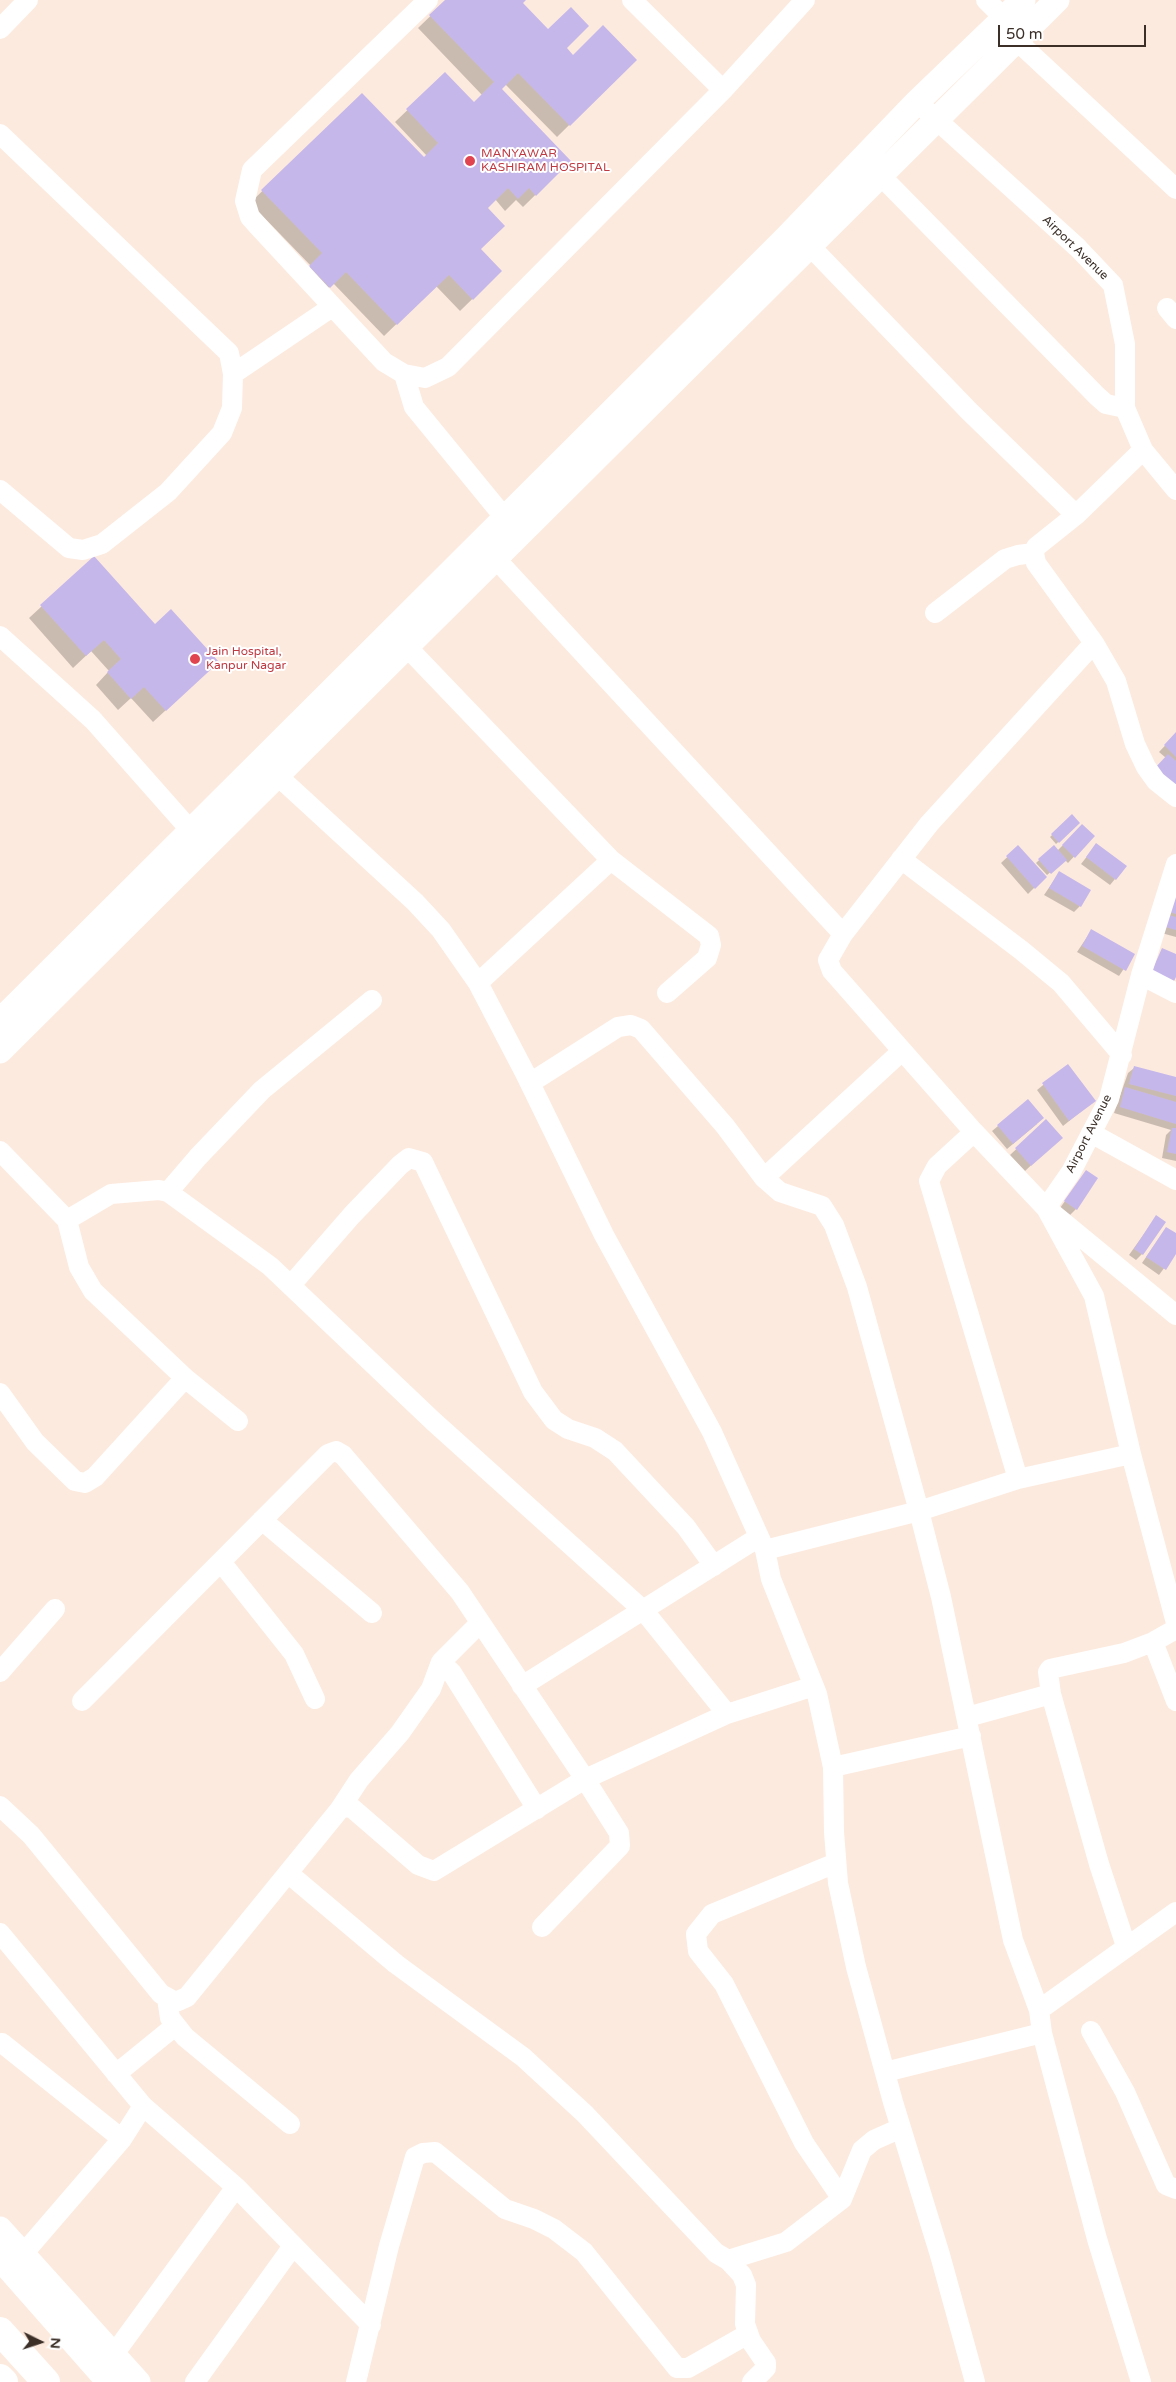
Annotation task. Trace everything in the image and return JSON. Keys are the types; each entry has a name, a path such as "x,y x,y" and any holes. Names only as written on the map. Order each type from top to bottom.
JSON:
{"highway":[{"path":"11,2255 47,2309 111,2382"},
{"path":"0,2285 86,2382"},
{"path":"0,2331 46,2382"},
{"path":"0,2378 4,2382"}],"main road":[{"path":"0,1021 198,838 269,768 504,517 786,238 917,102 1023,0"},
{"path":"269,768 406,646 1057,0"},
{"path":"0,1051 198,838"},
{"path":"0,2229 11,2255 114,2354 138,2382"}],"street":[{"path":"4,16 28,0"},
{"path":"428,0 252,170 246,188 246,201 250,217 332,307 384,362 404,374 424,378 448,366 722,90 805,0"},
{"path":"632,0 722,90"},
{"path":"986,0 1004,18 1016,40 1176,189"},
{"name":"Airport Avenue","path":"917,102 1078,248 1113,285 1125,344 1125,408 1143,450 1176,490"},
{"path":"0,134 229,353 233,374 232,408 222,433 168,492 102,544 83,550 70,548 0,490"},
{"path":"880,175 1106,404 1125,408"},
{"path":"809,245 969,411 1076,515"},
{"path":"233,374 332,307"},
{"path":"404,374 414,407 504,517"},
{"path":"1143,450 1076,515 1036,547 1034,553 1036,563 1094,643 1116,681 1135,744 1146,767 1156,781 1176,797"},
{"path":"935,612 1005,559 1034,553"},
{"path":"495,558 842,934"},
{"path":"1,639 94,720 198,838"},
{"path":"1094,643 928,824 842,934 828,960 832,971 974,1132 1046,1208 1176,1315"},
{"path":"406,646 611,860 709,936 711,945 707,958 667,992"},
{"path":"269,768 415,902 441,930 478,983 530,1083 604,1235 712,1432 762,1544 771,1579 814,1686 833,1767 838,1883 856,1967 901,2128 940,2255 974,2382"},
{"path":"901,859 1021,950 1061,983 1122,1055"},
{"path":"478,983 611,860"},
{"name":"Airport Avenue","path":"1046,1208 1071,1172 1109,1099 1142,976 1176,864"},
{"path":"1142,976 1176,994"},
{"path":"168,1192 198,1157 262,1090 372,1000"},
{"path":"530,1083 618,1026 631,1025 641,1029 725,1126 764,1178 780,1192 822,1206 834,1225 857,1287 919,1511 969,1726 1013,1940 1039,2010 1042,2033 1097,2238 1142,2382"},
{"path":"764,1178 902,1050"},
{"path":"974,1132 937,1166 930,1181 1018,1479"},
{"path":"1091,1133 1176,1180"},
{"path":"0,1151 67,1220 79,1267 93,1292 186,1378 238,1421"},
{"path":"291,1285 352,1214 400,1165 409,1158 423,1162 538,1399 554,1420 568,1429 595,1438 615,1451 686,1527 714,1566"},
{"path":"67,1220 111,1194 159,1190 168,1192 270,1266 432,1420 644,1611 727,1714"},
{"path":"1046,1208 1094,1296 1131,1454 1176,1623"},
{"path":"0,1393 35,1442 75,1481 85,1483 95,1478 186,1378"},
{"path":"82,1701 328,1454 336,1451 343,1455 453,1585 586,1779 619,1833 620,1846 542,1927"},
{"path":"522,1686 714,1566 762,1544 919,1511 1018,1479 1131,1454"},
{"path":"262,1520 372,1613"},
{"path":"221,1562 294,1654 315,1700"},
{"path":"0,1672 55,1609"},
{"path":"0,1806 31,1835 161,1994 178,2001 187,1997 340,1809 359,1780 400,1733 431,1689 441,1662 480,1623"},
{"path":"1126,1946 1099,1864 1051,1694 1048,1676 1050,1669 1124,1653 1153,1642 1176,1629"},
{"path":"1153,1642 1176,1701"},
{"path":"441,1662 452,1673 537,1809"},
{"path":"340,1809 345,1807 352,1808 418,1866 434,1871 586,1779 727,1714 814,1686"},
{"path":"833,1767 969,1726 1051,1694"},
{"path":"836,1863 712,1914 696,1934 698,1951 724,1984 804,2143 842,2198"},
{"path":"288,1873 396,1964 523,2057 585,2114 716,2253 728,2260 742,2275 746,2285 744,2320 748,2334 766,2363 766,2368 752,2382"},
{"path":"1039,2010 1091,1975 1126,1946 1176,1912"},
{"path":"0,1934 143,2106 236,2187 371,2325"},
{"path":"167,1998 170,2018 174,2026 290,2124"},
{"path":"116,2074 174,2026"},
{"path":"1091,2031 1125,2092 1166,2186 1176,2189"},
{"path":"885,2072 1042,2033"},
{"path":"2,2043 122,2139"},
{"path":"11,2255 122,2139 143,2106"},
{"path":"728,2260 786,2242 842,2198 862,2150 874,2140 901,2128"},
{"path":"356,2382 389,2246 416,2157 423,2153 435,2152 505,2209 554,2228 584,2252 677,2368 688,2368 748,2334"},
{"path":"114,2354 236,2187"},
{"path":"196,2382 293,2246"}],"building":[{"path":"445,0 526,0 523,3 548,29 571,7 589,26 567,48 573,55 603,25 637,60 570,126 518,73 502,89 571,161 536,196 529,188 518,199 508,188 488,208 505,226 481,249 502,271 473,300 449,275 397,325 346,272 330,288 309,266 322,253 261,190 362,93 424,157 438,143 406,109 445,72 474,102 494,82 429,15"},
{"path":"94,556 155,624 171,609 219,662 166,711 144,687 131,699 107,672 121,659 104,640 86,656 40,605"},
{"path":"1176,732 1176,757 1164,745"},
{"path":"1168,754 1176,761 1176,792 1153,770"},
{"path":"1072,814 1080,823 1059,843 1051,834"},
{"path":"1082,824 1095,836 1075,858 1062,845"},
{"path":"1096,843 1127,866 1116,880 1086,857"},
{"path":"1018,845 1047,877 1035,889 1006,856"},
{"path":"1054,845 1067,860 1051,874 1038,859"},
{"path":"1059,871 1091,890 1081,907 1049,888"},
{"path":"1176,896 1176,914 1166,911"},
{"path":"1163,914 1176,917 1176,930 1159,925"},
{"path":"1091,929 1135,954 1126,971 1082,946"},
{"path":"1162,948 1176,954 1176,977 1173,983 1151,973"},
{"path":"1068,1064 1096,1101 1069,1121 1042,1083"},
{"path":"1134,1066 1176,1077 1176,1096 1129,1084"},
{"path":"1125,1087 1176,1102 1176,1124 1120,1107"},
{"path":"1028,1099 1044,1118 1013,1144 997,1125"},
{"path":"1046,1119 1063,1138 1031,1166 1015,1148"},
{"path":"1172,1128 1176,1128 1176,1154 1167,1152"},
{"path":"1086,1170 1098,1178 1077,1210 1064,1201"},
{"path":"1156,1215 1166,1222 1143,1255 1134,1249"},
{"path":"1166,1227 1176,1233 1176,1254 1166,1270 1146,1257"}],"place":[{"name":"MANYAWAR KASHIRAM HOSPITAL","path":"470,161"},
{"name":"Jain Hospital, Kanpur Nagar","path":"195,659"}]}
